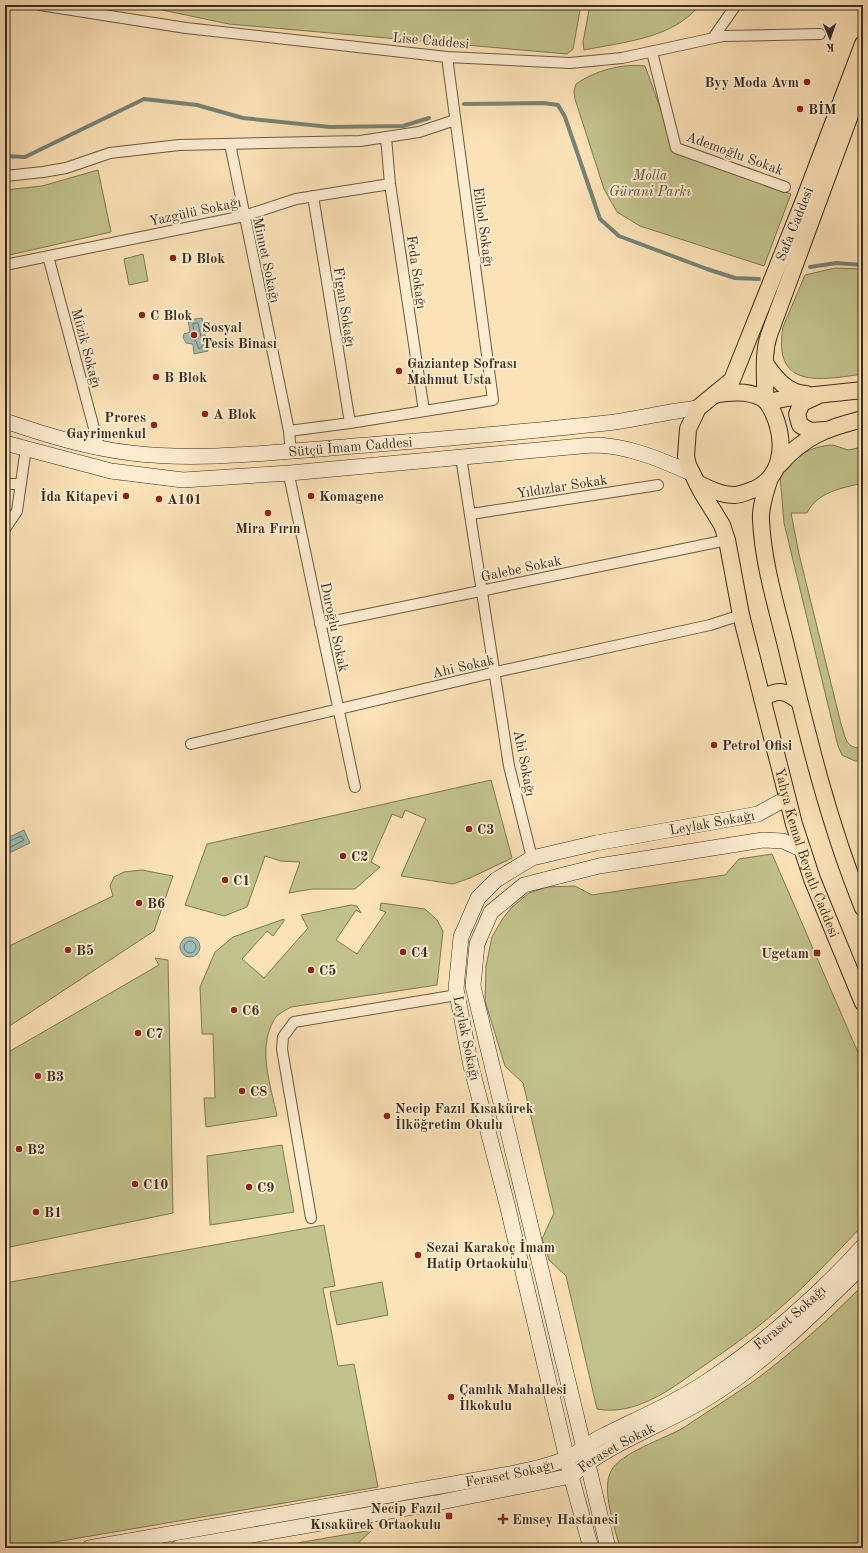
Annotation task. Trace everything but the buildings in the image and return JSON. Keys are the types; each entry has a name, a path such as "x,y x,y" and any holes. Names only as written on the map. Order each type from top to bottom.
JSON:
{"main road":[{"name":"Safa Caddesi","path":"712,396 732,380 804,200 863,44"},
{"name":"Safa Caddesi","path":"766,401 765,348 863,80"},
{"path":"765,363 778,380 797,393 820,394"},
{"path":"766,401 863,390"},
{"path":"727,540 722,525 694,478 686,456 688,429 698,408 712,396 736,392 756,396 766,401 773,412 780,435 781,450 779,464"},
{"path":"820,394 802,403 797,414 800,425 810,431 828,430"},
{"path":"694,478 715,492 735,495 761,486 770,478 779,464 793,448 814,435 863,419"},
{"path":"770,478 761,518 768,573 799,700 848,870 863,908"},
{"name":"Yahya Kemal Beyatlı Caddesi","path":"727,540 741,615 787,798 812,879 863,1003"},
{"path":"762,698 772,692 781,691 799,700"}],"street":[{"name":"Lise Caddesi","path":"40,5 186,28 448,56 570,63 622,58 713,38 752,34 820,34"},
{"path":"713,38 736,5"},
{"name":"Ademoğlu Sokak","path":"652,52 676,148 786,187"},
{"name":"Elibol Sokağı","path":"424,410 493,400 455,120 448,56"},
{"path":"5,176 66,168 110,153 179,145 360,141 419,132 455,120"},
{"name":"Feda Sokağı","path":"386,137 390,184 424,410"},
{"name":"Minnet Sokağı","path":"230,144 289,431 291,452"},
{"name":"Yazgülü Sokağı","path":"5,266 244,216 296,199 390,184"},
{"name":"Figan Sokağı","path":"313,196 350,423"},
{"name":"Müzik Sokağı","path":"48,256 99,447"},
{"name":"Sütçü İmam Caddesi","path":"5,421 59,438 99,447 131,453 191,456 291,452 505,433 641,418 671,411 698,408"},
{"path":"289,431 350,423 424,410"},
{"name":"Sütçü İmam Caddesi","path":"5,443 111,471 183,480 290,473 592,445 613,445 661,459 694,478"},
{"path":"5,529 17,511 26,448"},
{"path":"290,473 291,452"},
{"name":"Ahi Sokağı","path":"461,457 496,672 509,766 532,858"},
{"name":"Duroğlu Sokak","path":"290,473 290,480 355,787"},
{"path":"5,484 21,484"},
{"name":"Yıldızlar Sokak","path":"471,514 658,485"},
{"name":"Galebe Sokak","path":"320,624 727,540"},
{"name":"Ahi Sokak","path":"191,744 496,672 710,625 741,615"},
{"name":"Leylak Sokağı","path":"591,1548 571,1476 507,1204 471,1066 456,984 461,937 478,898 496,880 532,858 596,843 758,814 787,798"},
{"name":"Leylak Sokağı","path":"608,1548 531,1234 473,986 477,944 491,912 524,885 599,866 763,840 783,841 803,850"},
{"path":"311,1218 282,1049 283,1037 286,1032 294,1022 457,995"},
{"name":"Feraset Sokağı","path":"89,1548 510,1474 539,1468 567,1458 584,1446 652,1413 712,1378 764,1339 863,1246"},
{"name":"Feraset Sokak","path":"178,1548 436,1503 571,1476 586,1462 668,1421 707,1399 743,1374 794,1333 863,1265"}],"green space":[{"path":"138,5 581,5 573,49 567,54 229,24"},
{"path":"590,5 700,5 689,16 676,25 661,32 630,41 584,50 583,42"},
{"name":"Molla Gürani Parkı","path":"636,65 645,66 670,135 678,152 791,194 764,266 640,226 617,212 604,189 575,99 574,91 576,84 591,75 618,67"},
{"path":"98,170 111,232 5,256 5,190 42,186"},
{"path":"143,254 148,281 129,285 124,259"},
{"path":"835,268 863,269 863,374 831,378 803,376 792,371 785,362 782,347 783,327 805,275"},
{"path":"833,445 848,450 863,447 863,483 831,492 817,500 807,513 791,513 799,554 845,738 849,745 857,748 863,748 863,761 855,761 842,755 838,746 784,523 780,475 797,458 810,450"},
{"path":"491,780 512,858 470,878 453,884 401,876 426,819 405,810 402,818 392,814 371,862 380,867 355,889 312,889 289,893 300,862 281,861 265,856 247,907 224,916 185,905 207,844"},
{"path":"772,854 863,1064 863,1225 812,1278 779,1309 740,1340 688,1377 664,1393 638,1405 625,1409 597,1409 566,1276 549,1260 542,1239 554,1213 523,1083 505,1066 485,1001 486,966 492,937 503,918 512,907 529,893 547,887 575,886 592,895 725,875 739,859"},
{"path":"142,870 173,876 154,931 5,1029 5,948 113,896 110,886 114,877 124,872"},
{"path":"381,903 425,909 437,920 443,931 437,985 291,1007 284,1011 274,1020 266,1043 267,1068 277,1116 206,1127 204,1098 215,1098 213,1034 202,1034 200,987 215,952 233,937 284,919 273,936 267,931 242,959 264,978 308,928 301,915 351,905 357,906 361,913 356,910 336,940 357,954 386,912 380,910"},
{"path":"155,958 168,960 173,1213 5,1248 5,1054 159,965"},
{"path":"282,1145 294,1212 210,1225 207,1156"},
{"path":"324,1225 335,1286 323,1288 338,1366 354,1364 378,1487 20,1548 5,1548 5,1283"},
{"path":"382,1282 388,1315 337,1325 330,1292"},
{"path":"863,1285 863,1548 620,1548 612,1520 607,1488 611,1471 616,1464 633,1452 683,1428 754,1381 783,1359"},
{"path":"372,1530 353,1548 269,1548"}],"water":[{"name":"Sosyal Tesis Binası","path":"202,318 208,351 194,354 193,344 186,343 183,337 184,334 190,332 188,320"},
{"path":"24,830 30,843 7,854 5,839"},
{"path":"186,937 194,937 200,943 200,951 194,957 186,957 180,951 180,943"}],"waterway":[{"path":"5,156 25,157 144,99 197,105 243,118 330,127 403,126 429,118"},
{"path":"464,104 543,103 558,105 565,117 600,219 619,236 735,278 759,279"},
{"path":"810,267 836,263 863,265"}],"place":[{"name":"Byy Moda Avm","path":"807,82"},
{"name":"BİM","path":"800,109"},
{"name":"D Blok","path":"173,258"},
{"name":"C Blok","path":"142,315"},
{"name":"Sosyal Tesis Binası","path":"194,335"},
{"name":"Gaziantep Sofrası Mahmut Usta","path":"399,371"},
{"name":"B Blok","path":"156,377"},
{"name":"A Blok","path":"205,414"},
{"name":"Prores Gayrimenkul","path":"154,425"},
{"name":"İda Kitapevi","path":"126,496"},
{"name":"Komagene","path":"311,496"},
{"name":"A101","path":"159,499"},
{"name":"Mira Fırın","path":"268,513"},
{"name":"Petrol Ofisi","path":"714,745"},
{"name":"C3","path":"469,829"},
{"name":"C2","path":"343,856"},
{"name":"C1","path":"225,880"},
{"name":"B6","path":"139,903"},
{"name":"B5","path":"68,950"},
{"name":"C4","path":"403,952"},
{"name":"Ugetam","path":"817,953"},
{"name":"C5","path":"311,970"},
{"name":"C6","path":"234,1010"},
{"name":"C7","path":"138,1033"},
{"name":"B3","path":"38,1076"},
{"name":"C8","path":"242,1091"},
{"name":"Necip Fazıl Kısakürek İlköğretim Okulu","path":"387,1116"},
{"name":"B2","path":"19,1149"},
{"name":"C10","path":"135,1184"},
{"name":"C9","path":"249,1187"},
{"name":"B1","path":"36,1212"},
{"name":"Sezai Karakoç İmam Hatip Ortaokulu","path":"418,1255"},
{"name":"Çamlık Mahallesi İlkokulu","path":"451,1397"},
{"name":"Necip Fazıl Kısakürek Ortaokulu","path":"449,1516"},
{"name":"Emsey Hastanesi","path":"503,1519"}]}
